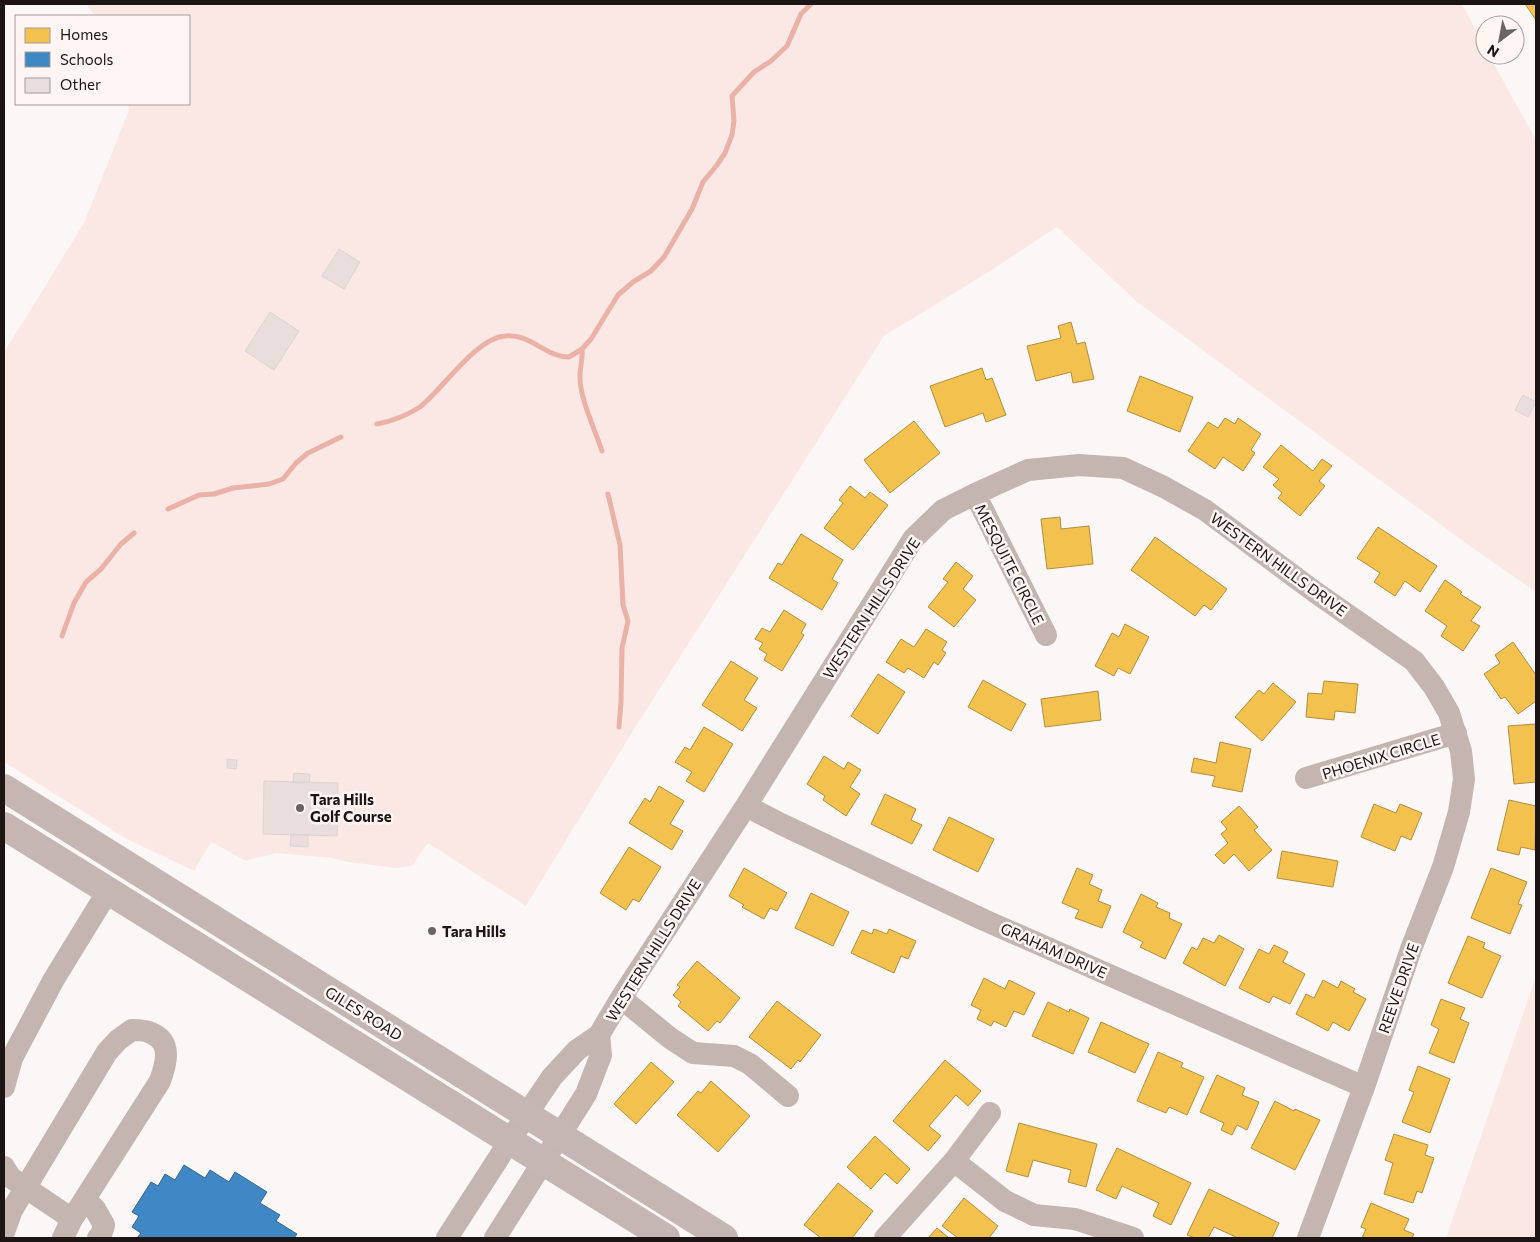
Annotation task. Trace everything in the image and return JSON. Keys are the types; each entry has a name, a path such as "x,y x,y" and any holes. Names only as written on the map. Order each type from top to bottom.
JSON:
{"main road":[{"name":"GILES ROAD","path":"4,788 724,1238"},
{"path":"4,826 666,1238"}],"street":[{"name":"WESTERN HILLS DRIVE","path":"447,1238 526,1114 552,1077 577,1050 600,1035 621,998 746,806 913,538 943,510 974,494 1028,470 1079,465 1123,468 1164,487 1205,510 1315,592 1414,661 1434,687 1449,713 1456,733"},
{"name":"MESQUITE CIRCLE","path":"974,494 1046,634"},
{"name":"PHOENIX CIRCLE","path":"1306,778 1456,733"},
{"name":"REEVE DRIVE","path":"1308,1238 1364,1087 1411,949 1443,868 1459,812 1464,779 1462,751 1456,733"},
{"name":"GRAHAM DRIVE","path":"746,806 984,920 1364,1087"},
{"path":"4,1087 12,1058 54,979 108,891"},
{"path":"621,998 670,1038 693,1053 734,1056 750,1064 788,1096"},
{"path":"4,1167 10,1178 25,1187 68,1228 160,1081 167,1060 164,1043 152,1033 132,1030 118,1040 108,1052 25,1187 12,1210 4,1232"},
{"name":"WESTERN HILLS DRIVE","path":"495,1238 586,1094 601,1056 600,1035"},
{"path":"885,1238 954,1161 990,1113"},
{"path":"954,1161 1005,1200 1034,1215 1075,1219 1133,1238"},
{"path":"85,1199 95,1209 104,1225 102,1235 98,1238"}],"shaded area":[{"name":"Tara Hills Golf Course","path":"86,4 1462,4 1475,29 1475,65 1495,65 1536,140 1536,592 1467,544 1137,302 1057,227 987,273 884,336 636,726 526,906 428,843 412,866 395,868 332,858 276,853 246,861 211,842 194,871 127,839 4,762 4,352 84,223 129,110 128,105 190,105 190,15 94,15"},
{"path":"1536,976 1536,1238 1446,1238"}],"building: Homes":[{"path":"1525,4 1536,4 1536,20"},
{"path":"1071,322 1077,344 1085,342 1094,379 1073,383 1071,372 1036,381 1027,346 1061,338 1058,326"},
{"path":"982,368 986,380 992,378 1006,415 986,422 983,413 945,427 930,386"},
{"path":"1140,376 1193,397 1180,432 1127,411"},
{"path":"1225,418 1235,424 1238,418 1261,434 1251,450 1255,453 1243,471 1223,457 1215,469 1188,451 1208,422 1218,428"},
{"path":"914,421 940,453 890,493 864,460"},
{"path":"1281,445 1313,471 1322,459 1332,466 1319,481 1325,486 1300,516 1278,498 1282,493 1273,485 1279,479 1263,467"},
{"path":"850,486 865,498 870,492 888,505 853,550 824,528 843,503 839,500"},
{"path":"1060,517 1061,529 1089,526 1093,564 1047,569 1041,519"},
{"path":"1378,527 1437,566 1420,592 1405,581 1395,596 1374,582 1380,573 1357,558"},
{"path":"801,534 843,560 832,579 838,583 822,610 769,578 778,563 782,565"},
{"path":"1155,537 1227,589 1211,610 1204,605 1195,616 1131,570"},
{"path":"956,562 973,576 963,589 976,600 954,627 928,607 948,582 943,579"},
{"path":"1445,580 1462,592 1460,594 1481,607 1471,621 1480,626 1463,651 1441,636 1447,626 1425,611"},
{"path":"784,610 806,624 801,633 804,635 782,671 764,660 767,654 759,649 763,643 755,639 762,628 770,632"},
{"path":"1125,624 1149,637 1130,674 1118,668 1114,676 1095,666 1112,633 1119,637"},
{"path":"926,629 947,642 942,650 946,653 938,665 934,662 924,678 908,668 904,673 886,662 901,639 914,647"},
{"path":"1513,642 1536,675 1536,701 1518,714 1505,697 1501,699 1484,674 1500,663 1495,655"},
{"path":"731,661 758,678 744,700 757,708 742,731 702,705"},
{"path":"878,674 905,692 878,734 851,716"},
{"path":"983,680 1026,704 1011,731 968,707"},
{"path":"1324,681 1358,684 1355,713 1335,711 1334,720 1306,717 1308,693 1322,694"},
{"path":"1273,683 1296,702 1262,741 1235,717 1259,690 1264,694"},
{"path":"1098,691 1101,720 1045,727 1041,699"},
{"path":"1536,724 1536,782 1514,784 1508,726"},
{"path":"704,727 733,744 704,792 686,781 692,772 675,762 685,747 690,750"},
{"path":"1220,742 1251,749 1242,792 1212,786 1215,776 1191,772 1194,758 1216,763"},
{"path":"824,756 844,769 848,762 861,770 850,787 860,794 846,816 823,800 825,796 807,784"},
{"path":"659,786 684,801 670,824 683,831 672,850 629,823 645,798 650,802"},
{"path":"885,794 916,809 911,820 922,825 912,844 871,824"},
{"path":"1509,800 1536,806 1535,850 1521,847 1519,855 1497,850"},
{"path":"1374,804 1396,813 1400,804 1422,813 1411,840 1401,836 1395,851 1361,837"},
{"path":"1239,806 1258,827 1254,830 1272,850 1249,871 1234,854 1224,864 1215,855 1228,843 1221,834 1227,829 1221,822"},
{"path":"949,817 994,839 978,872 933,850"},
{"path":"629,847 661,867 639,902 633,899 626,910 600,893"},
{"path":"1282,851 1338,861 1333,887 1277,878"},
{"path":"744,868 787,893 777,911 770,908 764,919 742,907 744,905 729,896"},
{"path":"1077,868 1093,875 1089,884 1102,890 1098,901 1111,906 1102,928 1075,918 1079,910 1062,903"},
{"path":"1491,868 1527,882 1518,904 1522,905 1510,934 1471,918"},
{"path":"811,893 849,912 833,946 795,928"},
{"path":"1141,894 1158,903 1156,907 1170,913 1169,918 1182,924 1165,959 1140,947 1143,942 1123,932"},
{"path":"874,929 887,934 889,929 916,941 908,959 901,956 894,973 851,953 862,930 872,934"},
{"path":"1219,935 1244,949 1225,986 1183,963 1192,947 1197,950 1203,938 1214,943"},
{"path":"1468,936 1485,943 1483,948 1501,956 1482,998 1448,983"},
{"path":"1274,945 1288,952 1283,962 1305,974 1290,1004 1273,996 1269,1003 1239,988 1259,949 1269,954"},
{"path":"697,961 740,998 720,1023 717,1021 708,1031 678,1006 681,1002 673,995 680,987 677,985"},
{"path":"984,978 1005,989 1009,980 1035,993 1024,1015 1014,1011 1006,1027 994,1021 991,1026 977,1019 981,1010 971,1005"},
{"path":"1323,980 1338,988 1341,981 1355,989 1353,992 1366,999 1349,1031 1333,1022 1328,1031 1296,1014 1306,994 1314,998"},
{"path":"1441,999 1465,1008 1460,1019 1469,1023 1454,1063 1429,1053 1439,1029 1431,1025"},
{"path":"777,1001 821,1035 800,1062 798,1060 791,1069 749,1037"},
{"path":"1048,1002 1069,1012 1070,1009 1089,1018 1073,1054 1032,1036"},
{"path":"1101,1022 1149,1044 1135,1073 1088,1052"},
{"path":"1158,1052 1183,1063 1181,1067 1204,1077 1187,1115 1169,1107 1166,1113 1137,1101"},
{"path":"945,1060 981,1091 968,1106 956,1095 929,1126 941,1136 928,1151 893,1121"},
{"path":"651,1062 674,1082 636,1124 614,1104"},
{"path":"1418,1066 1450,1079 1430,1133 1402,1122 1414,1092 1409,1090"},
{"path":"1217,1075 1245,1088 1242,1095 1259,1102 1247,1130 1237,1125 1232,1135 1221,1130 1224,1123 1200,1112"},
{"path":"711,1081 750,1116 718,1152 677,1115 698,1091 701,1093"},
{"path":"1275,1101 1294,1111 1295,1109 1320,1120 1295,1170 1251,1148"},
{"path":"1019,1123 1097,1144 1086,1187 1068,1182 1071,1170 1033,1160 1028,1177 1006,1171"},
{"path":"1394,1134 1428,1145 1425,1155 1434,1158 1422,1193 1417,1191 1413,1203 1384,1194 1393,1163 1385,1160"},
{"path":"875,1136 910,1169 897,1184 885,1173 871,1189 847,1167"},
{"path":"1117,1148 1191,1183 1171,1225 1153,1216 1159,1203 1122,1186 1116,1199 1096,1190"},
{"path":"838,1183 873,1211 852,1238 821,1238 804,1225"},
{"path":"1209,1189 1279,1223 1272,1238 1238,1238 1214,1227 1208,1238 1195,1238 1187,1235"},
{"path":"964,1198 998,1226 989,1238 958,1238 942,1226"},
{"path":"1371,1203 1409,1219 1404,1230 1414,1234 1412,1238 1362,1238 1366,1229 1361,1227"},
{"path":"937,1228 949,1238 928,1238"}],"building: Schools":[{"path":"184,1165 205,1178 210,1170 229,1182 235,1172 267,1192 260,1203 280,1215 276,1221 297,1234 294,1238 137,1238 141,1233 132,1227 139,1216 132,1212 151,1182 158,1186 165,1174 175,1180"}],"building: Other":[{"path":"339,249 360,262 344,289 322,276"},
{"path":"270,312 299,331 274,370 245,351"},
{"path":"1523,395 1536,402 1528,417 1515,410"},
{"path":"227,759 237,760 236,769 227,768"},
{"path":"294,773 310,774 309,783 293,782"},
{"name":"Tara Hills Golf Course","path":"264,781 338,783 337,836 263,834"},
{"path":"291,834 308,835 308,847 290,846"}],"waterway":[{"path":"377,424 399,418 420,407 471,355 494,339 505,336 519,337 554,354 566,357 582,349 591,339 618,295 633,282 651,271 664,257 692,209 703,182 725,153 732,135 734,121 732,96 754,72 771,61 787,46 801,14 811,4"},
{"path":"582,349 580,384 602,451"},
{"path":"168,509 199,495 214,494 233,488 269,484 283,479 296,463 308,453 341,437"},
{"path":"608,494 620,545 623,605 628,621 622,648 619,727"},
{"path":"62,636 74,603 86,582 101,569 121,544 134,533"}],"place":[{"name":"Tara Hills Golf Course","path":"300,808"},
{"name":"Tara Hills","path":"432,931"}]}
